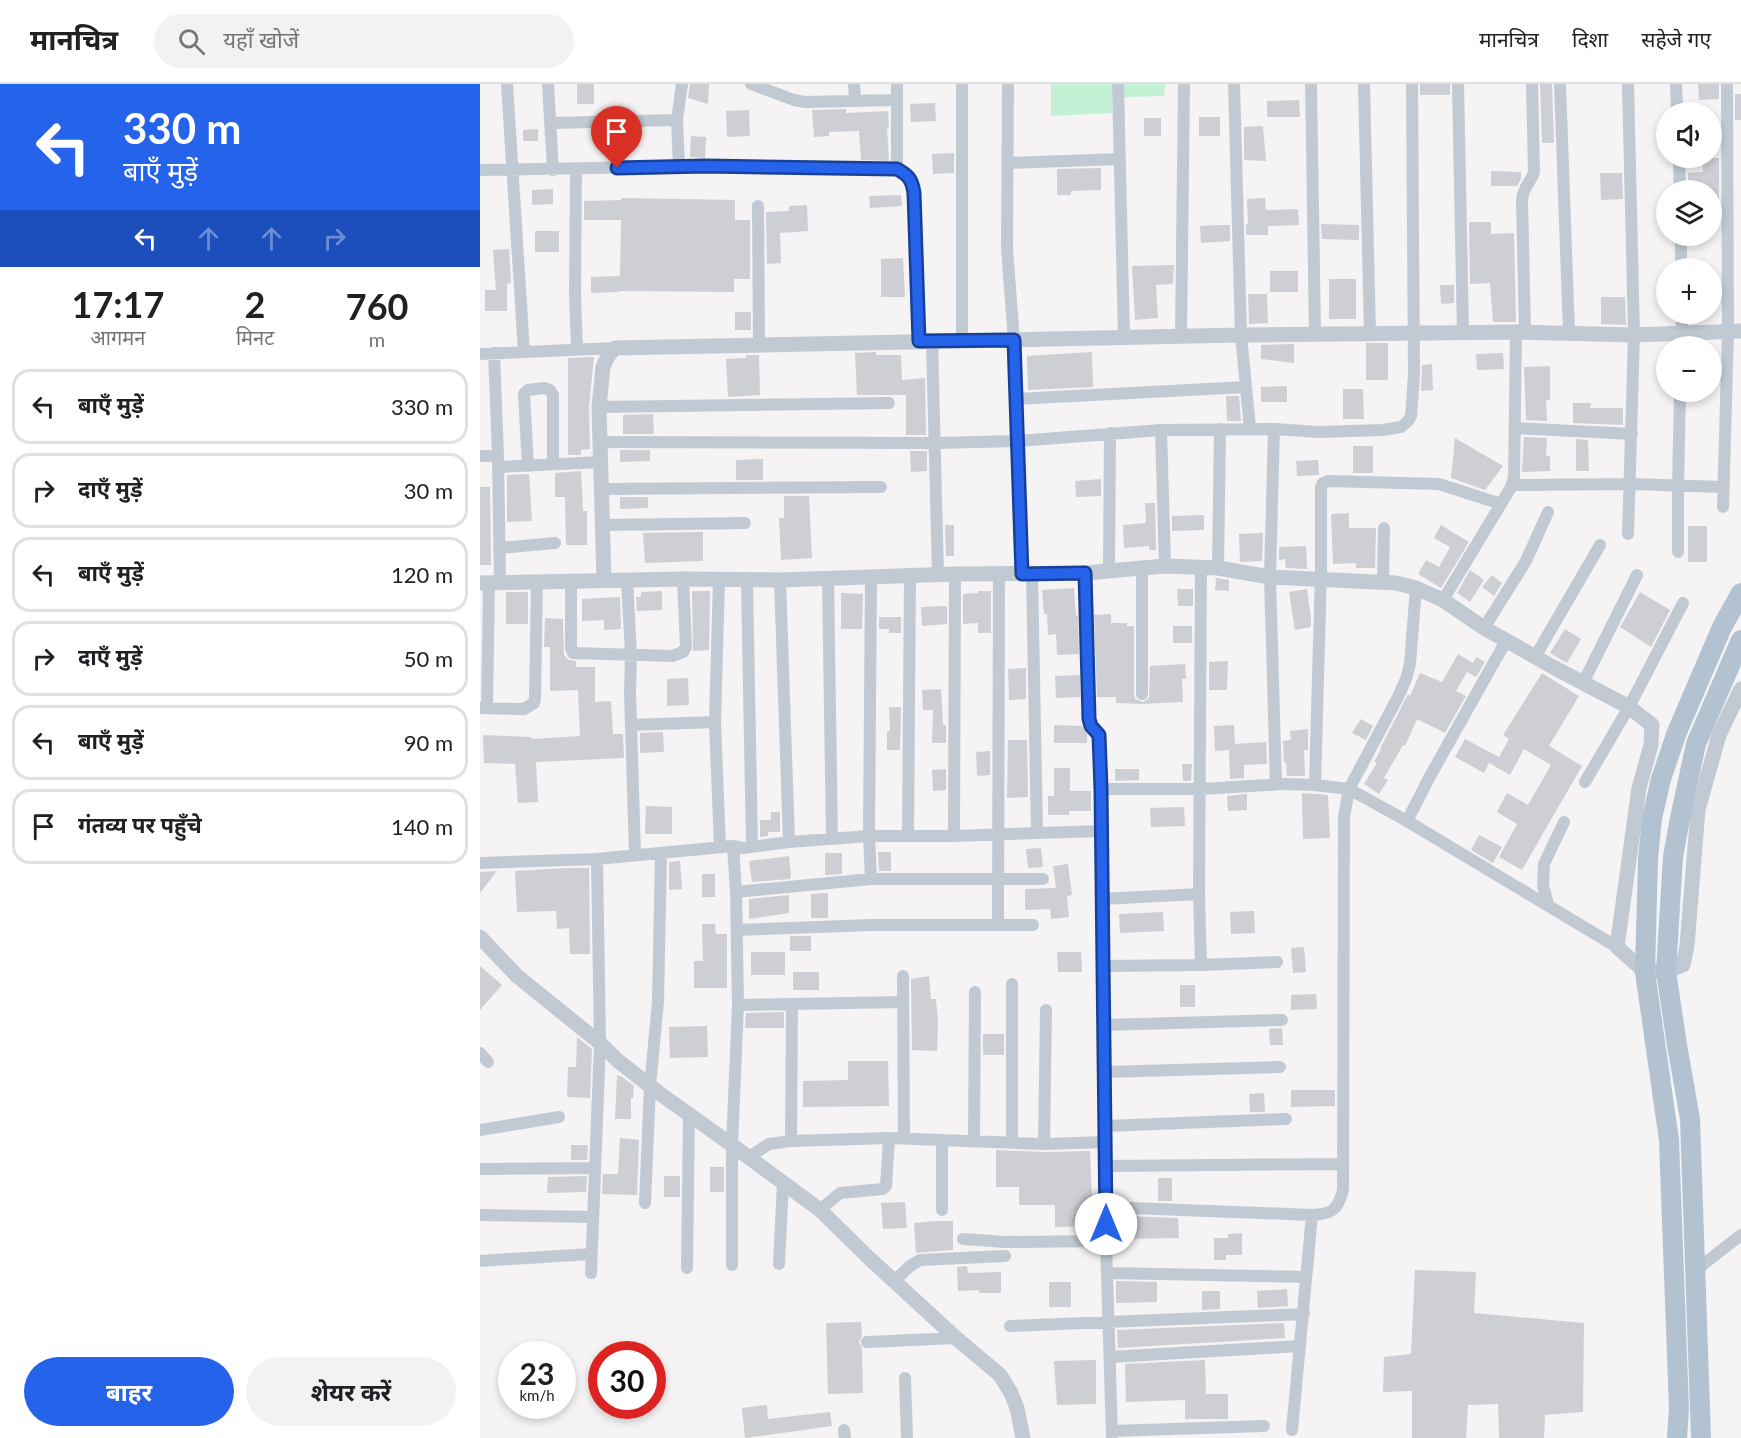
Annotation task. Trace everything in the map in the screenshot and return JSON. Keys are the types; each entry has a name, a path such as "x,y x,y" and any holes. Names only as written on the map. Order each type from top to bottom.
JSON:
{"main road":[{"path":"1677,1438 1679,1409 1669,1140 1645,972 1648,859 1652,818 1661,779 1677,732 1722,627 1741,593"},
{"path":"1701,1438 1690,1119 1666,971 1673,857 1696,744 1741,640"}],"street":[{"path":"507,84 524,352"},
{"path":"548,84 553,170"},
{"path":"679,167 676,120 682,84"},
{"path":"751,84 805,102 896,100"},
{"path":"854,84 855,101"},
{"path":"897,84 897,169"},
{"path":"962,84 962,340"},
{"path":"1008,84 1007,249 1027,574 1037,833"},
{"path":"1118,84 1124,338"},
{"path":"1181,336 1184,84"},
{"path":"1234,84 1242,335 1250,429"},
{"path":"1311,84 1315,335"},
{"path":"1364,84 1370,333"},
{"path":"600,442 935,443 1018,441 1161,430 1274,429 1319,432 1382,430 1401,427 1411,416 1414,375 1412,84"},
{"path":"1458,84 1463,333"},
{"path":"1443,600 1501,504 1514,478 1522,200 1523,190 1534,172 1532,84"},
{"path":"1560,84 1569,333"},
{"path":"1628,84 1634,336 1628,534"},
{"path":"1676,84 1677,102"},
{"path":"1723,507 1734,331 1728,84"},
{"path":"550,123 676,120"},
{"path":"1007,163 1120,159"},
{"path":"480,171 679,167 897,169 907,174 911,179 914,193 935,443 938,575"},
{"path":"576,169 577,349"},
{"path":"758,206 759,344"},
{"path":"1705,336 1734,331"},
{"path":"480,354 759,344 1370,333 1520,332 1656,338"},
{"path":"604,580 599,407 603,367 615,348"},
{"path":"494,353 499,548 489,582 484,652 484,708 524,709 534,703 537,581"},
{"path":"1015,399 1246,387"},
{"path":"528,465 524,394 528,390 545,388 553,395 554,464"},
{"path":"1678,552 1680,402"},
{"path":"599,407 889,403"},
{"path":"1515,428 1632,434"},
{"path":"1218,568 1220,429"},
{"path":"1274,429 1270,577 1276,785"},
{"path":"1161,430 1165,566"},
{"path":"1109,571 1110,433"},
{"path":"480,456 528,465 601,462"},
{"path":"1315,784 1321,487 1323,483 1328,481 1439,484 1501,504"},
{"path":"1512,485 1631,484 1724,487"},
{"path":"602,489 881,487"},
{"path":"1484,628 1526,561 1548,512"},
{"path":"604,525 746,523"},
{"path":"1383,581 1384,528"},
{"path":"499,548 555,543"},
{"path":"1535,657 1600,545"},
{"path":"489,582 780,580 955,574 1085,573 1165,566 1218,568 1270,577 1383,581 1416,588 1443,600 1506,641 1629,707 1652,725 1651,745 1640,788 1617,947"},
{"path":"1201,567 1199,894 1201,965"},
{"path":"1142,568 1142,694"},
{"path":"1085,573 1089,719 1091,726 1099,735 1101,789 1106,1241 1112,1434 1238,1432 1264,1426"},
{"path":"954,836 955,574"},
{"path":"998,925 999,574"},
{"path":"1583,683 1637,575"},
{"path":"908,835 910,576"},
{"path":"871,577 869,836 871,879"},
{"path":"828,578 832,839"},
{"path":"571,580 571,648 573,653 672,656 683,652 687,640 683,579"},
{"path":"627,580 631,654 635,855"},
{"path":"719,580 715,722 727,846 736,892 737,930 738,1005 732,1144 732,1265"},
{"path":"747,580 752,847"},
{"path":"780,580 789,842"},
{"path":"1106,1207 1312,1215 1330,1212 1340,1201 1343,1190 1344,817 1349,789 1406,679 1410,664 1416,588"},
{"path":"1585,782 1629,707 1683,603"},
{"path":"1407,821 1506,641"},
{"path":"1101,789 1200,789 1315,784 1349,789 1548,904 1617,947 1645,972 1666,971 1683,965 1687,946 1698,810 1719,735 1741,689"},
{"path":"631,724 715,722"},
{"path":"1548,904 1544,885 1544,864 1564,822"},
{"path":"480,863 597,860 727,846 743,848 869,836 954,836 1101,831"},
{"path":"645,1203 650,1086 658,1002 661,854"},
{"path":"591,1273 600,1043 597,860"},
{"path":"736,892 871,879 1043,879"},
{"path":"1102,899 1199,894"},
{"path":"737,930 872,925 1033,925"},
{"path":"480,937 517,976 600,1043 617,1060 820,1210 956,1338 1000,1375 1017,1408 1023,1438"},
{"path":"1102,966 1277,962"},
{"path":"903,976 904,1139"},
{"path":"1012,984 1012,1143"},
{"path":"974,1141 975,992"},
{"path":"738,1005 903,1002"},
{"path":"791,1140 792,1005"},
{"path":"1044,1144 1046,1010"},
{"path":"1103,1025 1282,1020"},
{"path":"1105,1072 1280,1067"},
{"path":"687,1268 689,1115"},
{"path":"480,1130 559,1116"},
{"path":"1106,1126 1286,1119"},
{"path":"820,1210 840,1193 883,1189 886,1186 889,1138"},
{"path":"749,1157 768,1144 791,1140 889,1138 1044,1144 1105,1142"},
{"path":"942,1140 942,1210"},
{"path":"1105,1166 1343,1164"},
{"path":"480,1169 595,1168"},
{"path":"779,1264 783,1183"},
{"path":"480,1215 592,1217"},
{"path":"1292,1430 1312,1215"},
{"path":"1696,1270 1741,1235"},
{"path":"963,1239 1005,1242 1106,1241"},
{"path":"480,1261 591,1254"},
{"path":"894,1281 920,1260 1005,1256"},
{"path":"1107,1273 1306,1277"},
{"path":"1010,1326 1304,1314"},
{"path":"867,1342 956,1338"},
{"path":"1110,1357 1300,1346"},
{"path":"905,1378 907,1438"}],"green space":[{"path":"1051,84 1112,84 1112,113 1051,116"},
{"path":"1123,84 1165,84 1164,96 1123,97"}],"building":[{"path":"577,84 594,84 594,104 577,104"},
{"path":"690,84 709,84 708,104 688,98"},
{"path":"1420,84 1450,84 1450,95 1420,95"},
{"path":"1540,84 1552,84 1554,143 1542,143"},
{"path":"1698,84 1719,84 1719,99 1699,100"},
{"path":"1735,94 1741,94 1741,120 1735,120"},
{"path":"1299,100 1300,117 1267,117 1267,101"},
{"path":"935,103 936,121 911,122 910,104"},
{"path":"846,109 846,113 888,111 889,161 861,160 859,131 829,132 829,136 814,137 812,110"},
{"path":"749,110 750,136 727,137 726,111"},
{"path":"1199,117 1220,117 1220,136 1199,136"},
{"path":"1144,118 1161,118 1161,136 1144,136"},
{"path":"1263,126 1266,161 1244,160 1244,127"},
{"path":"538,129 538,141 523,141 523,130"},
{"path":"691,136 706,137 705,158 690,157"},
{"path":"954,153 954,173 933,174 932,154"},
{"path":"1101,168 1101,190 1071,191 1071,195 1057,195 1057,169"},
{"path":"1703,168 1719,168 1719,180 1688,180 1688,173 1703,172"},
{"path":"1491,171 1521,172 1521,179 1517,186 1491,186"},
{"path":"1600,173 1622,173 1623,199 1601,200"},
{"path":"553,189 553,204 532,205 532,190"},
{"path":"901,195 902,206 870,208 869,196"},
{"path":"621,198 735,200 735,220 750,220 750,279 734,279 734,292 619,291 591,293 591,277 620,276 621,220 584,220 584,201 621,200"},
{"path":"1265,198 1266,210 1298,209 1299,225 1268,226 1268,235 1246,235 1247,199"},
{"path":"807,205 808,231 780,233 781,263 767,264 766,212 789,211 789,206"},
{"path":"1469,222 1491,222 1491,234 1514,233 1516,322 1493,322 1490,283 1470,284"},
{"path":"1321,224 1359,225 1359,240 1322,239"},
{"path":"1230,225 1230,241 1201,243 1200,226"},
{"path":"535,231 559,231 559,252 535,252"},
{"path":"509,249 511,283 507,284 507,311 485,311 485,290 496,290 493,250"},
{"path":"903,258 905,297 881,297 881,259"},
{"path":"1174,265 1173,284 1156,285 1158,318 1135,320 1132,266"},
{"path":"1270,271 1298,271 1298,292 1270,292"},
{"path":"1329,279 1356,279 1356,319 1329,319"},
{"path":"1440,285 1454,285 1454,303 1441,304"},
{"path":"1248,294 1267,294 1268,323 1249,324"},
{"path":"1601,297 1625,297 1626,325 1601,324"},
{"path":"735,312 751,312 751,330 735,330"},
{"path":"1366,343 1388,343 1388,380 1366,380"},
{"path":"1294,344 1294,363 1261,359 1261,345"},
{"path":"876,352 876,355 901,355 902,380 925,378 926,435 906,435 906,395 857,395 855,353"},
{"path":"1092,352 1093,387 1028,390 1027,356"},
{"path":"1503,353 1504,369 1477,370 1476,354"},
{"path":"746,355 759,355 760,395 728,397 726,359 746,358"},
{"path":"594,357 589,406 590,449 581,450 581,455 568,455 568,358"},
{"path":"1432,364 1433,390 1421,391 1422,365"},
{"path":"1550,366 1550,400 1546,400 1547,421 1526,420 1524,367"},
{"path":"1287,386 1287,402 1261,402 1261,387"},
{"path":"1343,389 1363,389 1364,419 1343,419"},
{"path":"1226,396 1239,396 1241,421 1227,421"},
{"path":"1573,403 1591,403 1590,408 1623,408 1623,425 1573,423"},
{"path":"653,414 654,434 623,434 623,415"},
{"path":"1524,437 1547,438 1546,456 1550,456 1550,471 1522,472"},
{"path":"1455,438 1503,466 1485,490 1451,478"},
{"path":"1576,439 1588,440 1589,471 1576,471"},
{"path":"1353,446 1373,446 1373,473 1353,473"},
{"path":"620,450 650,450 650,461 620,462"},
{"path":"910,451 927,451 927,471 911,472"},
{"path":"763,459 763,480 736,480 736,460"},
{"path":"1318,460 1319,475 1297,476 1296,461"},
{"path":"581,471 583,511 587,511 587,545 566,545 565,497 555,497 555,473"},
{"path":"529,474 532,521 507,522 507,475"},
{"path":"1101,479 1101,496 1076,497 1075,481"},
{"path":"480,487 490,487 491,565 480,565"},
{"path":"784,496 809,496 812,558 781,560 779,518 784,518"},
{"path":"620,497 648,497 648,508 620,509"},
{"path":"1145,503 1155,503 1156,550 1149,550 1149,546 1124,548 1123,525 1146,523"},
{"path":"1349,513 1349,528 1376,528 1375,568 1356,568 1356,563 1333,564 1331,514"},
{"path":"1204,515 1204,530 1172,531 1172,516"},
{"path":"945,525 954,525 954,556 946,556"},
{"path":"1441,525 1469,542 1441,588 1418,574 1426,560 1439,567 1450,547 1434,538"},
{"path":"1688,526 1707,526 1707,562 1688,562"},
{"path":"703,532 703,561 645,563 643,533"},
{"path":"1263,533 1262,561 1240,562 1239,534"},
{"path":"1306,546 1307,569 1286,568 1285,559 1279,560 1279,547"},
{"path":"1470,570 1484,580 1470,602 1457,593"},
{"path":"1492,575 1502,583 1494,596 1482,587"},
{"path":"1216,578 1229,580 1229,591 1215,590"},
{"path":"1074,588 1076,616 1078,615 1079,654 1057,655 1056,634 1048,635 1042,590"},
{"path":"1177,589 1193,589 1193,606 1178,606"},
{"path":"1307,589 1311,627 1295,630 1289,592"},
{"path":"662,591 662,610 637,611 636,597 641,597 641,592"},
{"path":"692,591 710,591 709,650 693,651"},
{"path":"978,591 991,591 991,633 978,633 978,623 963,624 963,594 978,593"},
{"path":"506,592 528,592 528,624 506,624"},
{"path":"1640,592 1670,610 1651,647 1620,627"},
{"path":"841,593 863,594 862,629 841,629"},
{"path":"620,597 621,629 604,630 604,620 582,621 582,599"},
{"path":"947,606 947,624 922,626 921,607"},
{"path":"1111,614 1111,623 1127,623 1127,626 1134,626 1135,699 1143,702 1149,698 1150,666 1185,664 1186,679 1182,679 1183,702 1116,703 1116,697 1097,697 1094,615"},
{"path":"879,617 901,617 901,633 889,633 889,629 879,629"},
{"path":"545,618 563,619 564,655 569,660 576,661 576,667 595,667 595,702 611,701 613,734 623,734 624,758 536,762 538,802 518,803 515,764 484,763 483,735 531,737 532,739 580,736 578,690 550,691 550,647 544,647"},
{"path":"1173,626 1192,626 1192,643 1173,643"},
{"path":"1565,629 1581,639 1567,663 1550,653"},
{"path":"1458,654 1473,663 1476,657 1485,662 1476,677 1467,672 1456,691 1466,696 1445,733 1417,719 1405,746 1403,745 1384,778 1388,780 1379,794 1364,784 1377,763 1374,762 1408,694 1410,696 1420,673 1442,682"},
{"path":"1228,661 1227,690 1209,690 1209,662"},
{"path":"1026,668 1026,699 1009,700 1008,669"},
{"path":"1542,673 1579,696 1549,746 1582,766 1522,870 1499,857 1517,824 1497,812 1507,793 1528,805 1551,765 1524,749 1510,775 1489,763 1484,773 1455,757 1465,739 1499,757 1509,739 1503,735"},
{"path":"1080,675 1080,697 1056,698 1055,676"},
{"path":"688,678 689,705 667,706 667,679"},
{"path":"941,689 946,743 932,743 933,710 923,710 922,690"},
{"path":"889,707 901,707 900,750 887,750 887,731 890,731"},
{"path":"1361,719 1373,726 1366,740 1352,733"},
{"path":"1054,725 1082,726 1087,734 1087,743 1054,743"},
{"path":"1234,725 1235,744 1266,742 1267,764 1244,765 1244,778 1230,779 1229,750 1215,751 1214,726"},
{"path":"1308,729 1308,750 1304,750 1305,776 1287,776 1283,741 1291,740 1290,731"},
{"path":"663,732 664,752 640,753 640,733"},
{"path":"1008,740 1027,740 1028,797 1007,798"},
{"path":"990,751 990,775 977,776 976,752"},
{"path":"1182,764 1192,764 1191,781 1183,781"},
{"path":"1054,768 1070,768 1070,791 1091,791 1091,811 1069,811 1069,815 1048,815 1048,796 1054,796"},
{"path":"946,769 946,790 933,791 932,770"},
{"path":"1115,769 1139,769 1139,780 1115,781"},
{"path":"1302,793 1328,795 1330,838 1303,839"},
{"path":"1247,794 1247,810 1228,811 1227,796"},
{"path":"646,806 672,807 672,834 645,834"},
{"path":"1184,807 1185,826 1151,827 1150,808"},
{"path":"771,812 780,812 780,832 768,832 768,836 760,837 760,820 771,820"},
{"path":"1479,835 1502,847 1493,863 1471,850"},
{"path":"1041,848 1043,867 1028,868 1026,849"},
{"path":"878,852 891,852 891,871 879,871"},
{"path":"825,853 842,853 842,874 825,875"},
{"path":"789,856 790,879 752,882 749,861"},
{"path":"680,861 682,889 669,890 669,862"},
{"path":"1068,864 1072,895 1067,896 1069,917 1051,919 1050,909 1025,910 1025,889 1056,888 1053,866"},
{"path":"589,868 590,954 570,954 569,928 557,929 556,911 517,912 515,871"},
{"path":"497,871 480,893 480,872"},
{"path":"702,874 715,874 715,897 702,897"},
{"path":"828,893 828,918 811,918 811,894"},
{"path":"789,895 789,913 749,919 749,899"},
{"path":"1254,911 1255,933 1231,934 1230,912"},
{"path":"1163,912 1164,931 1120,933 1119,914"},
{"path":"702,924 715,924 716,934 727,934 727,988 694,988 694,961 703,961"},
{"path":"790,936 811,936 811,951 790,951"},
{"path":"1304,947 1306,972 1293,973 1291,948"},
{"path":"751,952 785,952 785,975 751,975"},
{"path":"1057,952 1081,952 1082,972 1058,972"},
{"path":"480,966 502,985 480,1010"},
{"path":"793,972 819,972 819,990 793,990"},
{"path":"929,976 931,999 936,999 937,1051 912,1050 911,979"},
{"path":"1180,985 1195,985 1195,1007 1180,1007"},
{"path":"1316,994 1317,1009 1291,1010 1291,995"},
{"path":"784,1012 784,1028 745,1028 746,1013"},
{"path":"707,1026 708,1057 670,1058 669,1027"},
{"path":"1282,1028 1283,1045 1270,1045 1269,1029"},
{"path":"983,1034 1004,1034 1004,1055 983,1055"},
{"path":"577,1037 592,1049 590,1098 567,1097 568,1067 576,1067"},
{"path":"848,1061 888,1061 889,1106 803,1107 803,1081 848,1080"},
{"path":"617,1075 634,1086 633,1098 631,1098 631,1119 615,1119"},
{"path":"1291,1090 1335,1090 1335,1106 1291,1107"},
{"path":"1264,1093 1265,1112 1250,1112 1249,1094"},
{"path":"620,1138 639,1140 637,1195 602,1194 603,1174 618,1174"},
{"path":"571,1145 588,1145 587,1160 571,1160"},
{"path":"996,1150 1090,1151 1093,1226 1055,1227 1055,1205 1019,1205 1019,1187 996,1187"},
{"path":"710,1167 724,1167 724,1192 710,1192"},
{"path":"587,1176 586,1192 547,1193 548,1177"},
{"path":"664,1176 680,1176 680,1197 664,1197"},
{"path":"1158,1178 1172,1178 1172,1201 1158,1201"},
{"path":"905,1202 907,1228 883,1229 881,1203"},
{"path":"1123,1216 1178,1218 1179,1238 1124,1239"},
{"path":"953,1221 953,1250 916,1253 914,1223"},
{"path":"1242,1233 1242,1255 1226,1255 1226,1260 1214,1260 1214,1238 1228,1238 1228,1234"},
{"path":"967,1266 968,1273 1001,1272 1001,1293 979,1293 979,1290 958,1291 957,1267"},
{"path":"1415,1270 1476,1272 1474,1313 1584,1323 1583,1412 1545,1415 1544,1438 1499,1438 1498,1404 1468,1405 1466,1438 1412,1438 1412,1391 1383,1392 1384,1357 1411,1354"},
{"path":"1116,1281 1157,1282 1157,1302 1116,1303"},
{"path":"1049,1282 1071,1282 1071,1307 1049,1307"},
{"path":"1287,1289 1288,1306 1258,1308 1257,1291"},
{"path":"1202,1291 1220,1291 1220,1309 1202,1310"},
{"path":"861,1322 862,1336 859,1342 862,1348 863,1393 828,1394 826,1323"},
{"path":"1284,1323 1285,1338 1118,1348 1117,1330"},
{"path":"1096,1360 1096,1404 1057,1405 1054,1361"},
{"path":"1205,1360 1206,1394 1228,1394 1228,1419 1185,1419 1185,1400 1126,1402 1125,1364"},
{"path":"767,1405 768,1419 830,1412 832,1426 745,1438 742,1408"}],"route":[{"path":"617,168 705,166 897,169 911,179 914,193 919,341 1014,340 1022,574 1085,573 1087,694 1091,726 1099,735 1101,789 1106,1224"}]}
